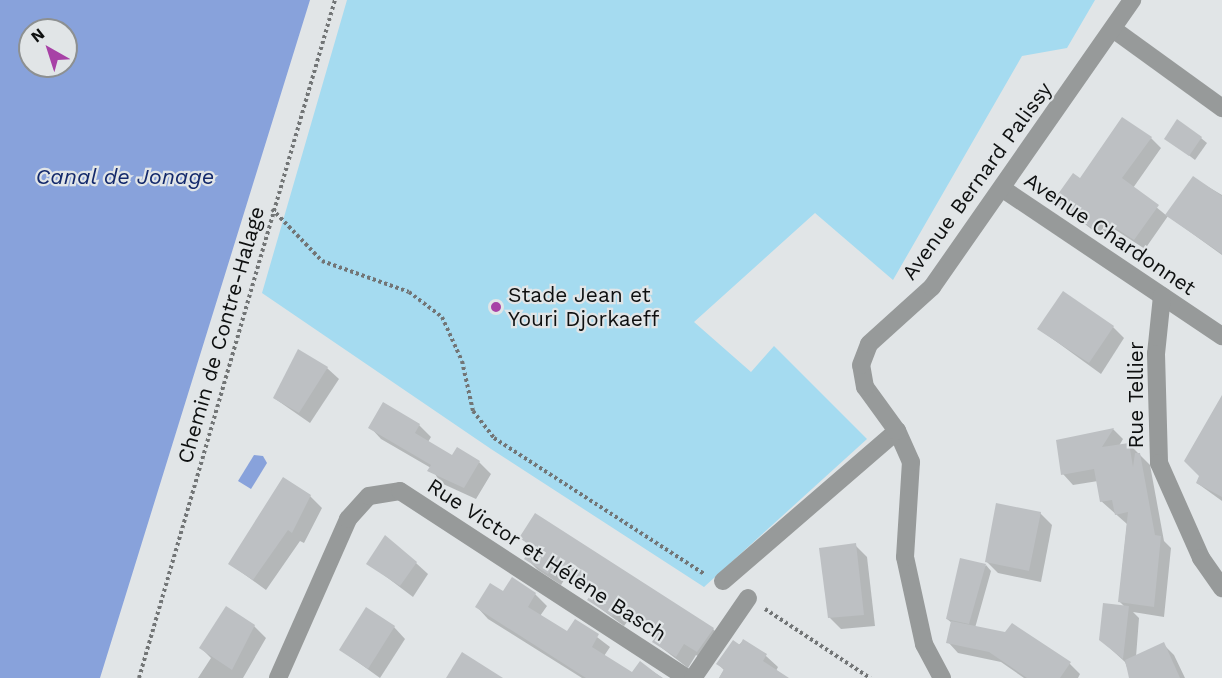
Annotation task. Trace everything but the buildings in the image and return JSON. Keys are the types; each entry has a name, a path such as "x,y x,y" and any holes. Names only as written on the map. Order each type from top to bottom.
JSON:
{"street":[{"name":"Avenue Bernard Palissy","path":"942,678 924,644 905,557 911,462 897,431 865,387 861,365 869,344 932,287 1003,189 1132,0"},
{"path":"1113,29 1222,108"},
{"name":"Avenue Chardonnet","path":"1003,189 1222,336"},
{"name":"Rue Tellier","path":"1162,296 1156,354 1160,463 1201,558 1222,588"},
{"path":"723,580 897,431"},
{"name":"Rue Victor et Hélène Basch","path":"278,678 348,519 369,496 400,491 687,678"},
{"path":"693,678 748,598"}],"path":[{"name":"Chemin de Contre-Halage","path":"139,678 272,209 335,0"},
{"path":"272,209 322,261 409,292 442,317 462,361 473,411 494,438 712,579 723,580"},
{"path":"748,598 870,678"}],"shaded area":[{"name":"Stade Jean et Youri Djorkaeff","path":"347,0 1095,0 1067,48 1022,56 893,280 815,213 694,322 751,372 774,346 867,439 704,587 491,449 262,293"}],"water":[{"name":"Canal de Jonage","path":"0,0 310,0 100,678 0,678"},
{"path":"254,455 263,456 267,463 251,489 238,481"}],"place":[{"name":"Stade Jean et Youri Djorkaeff","path":"496,307"}]}
